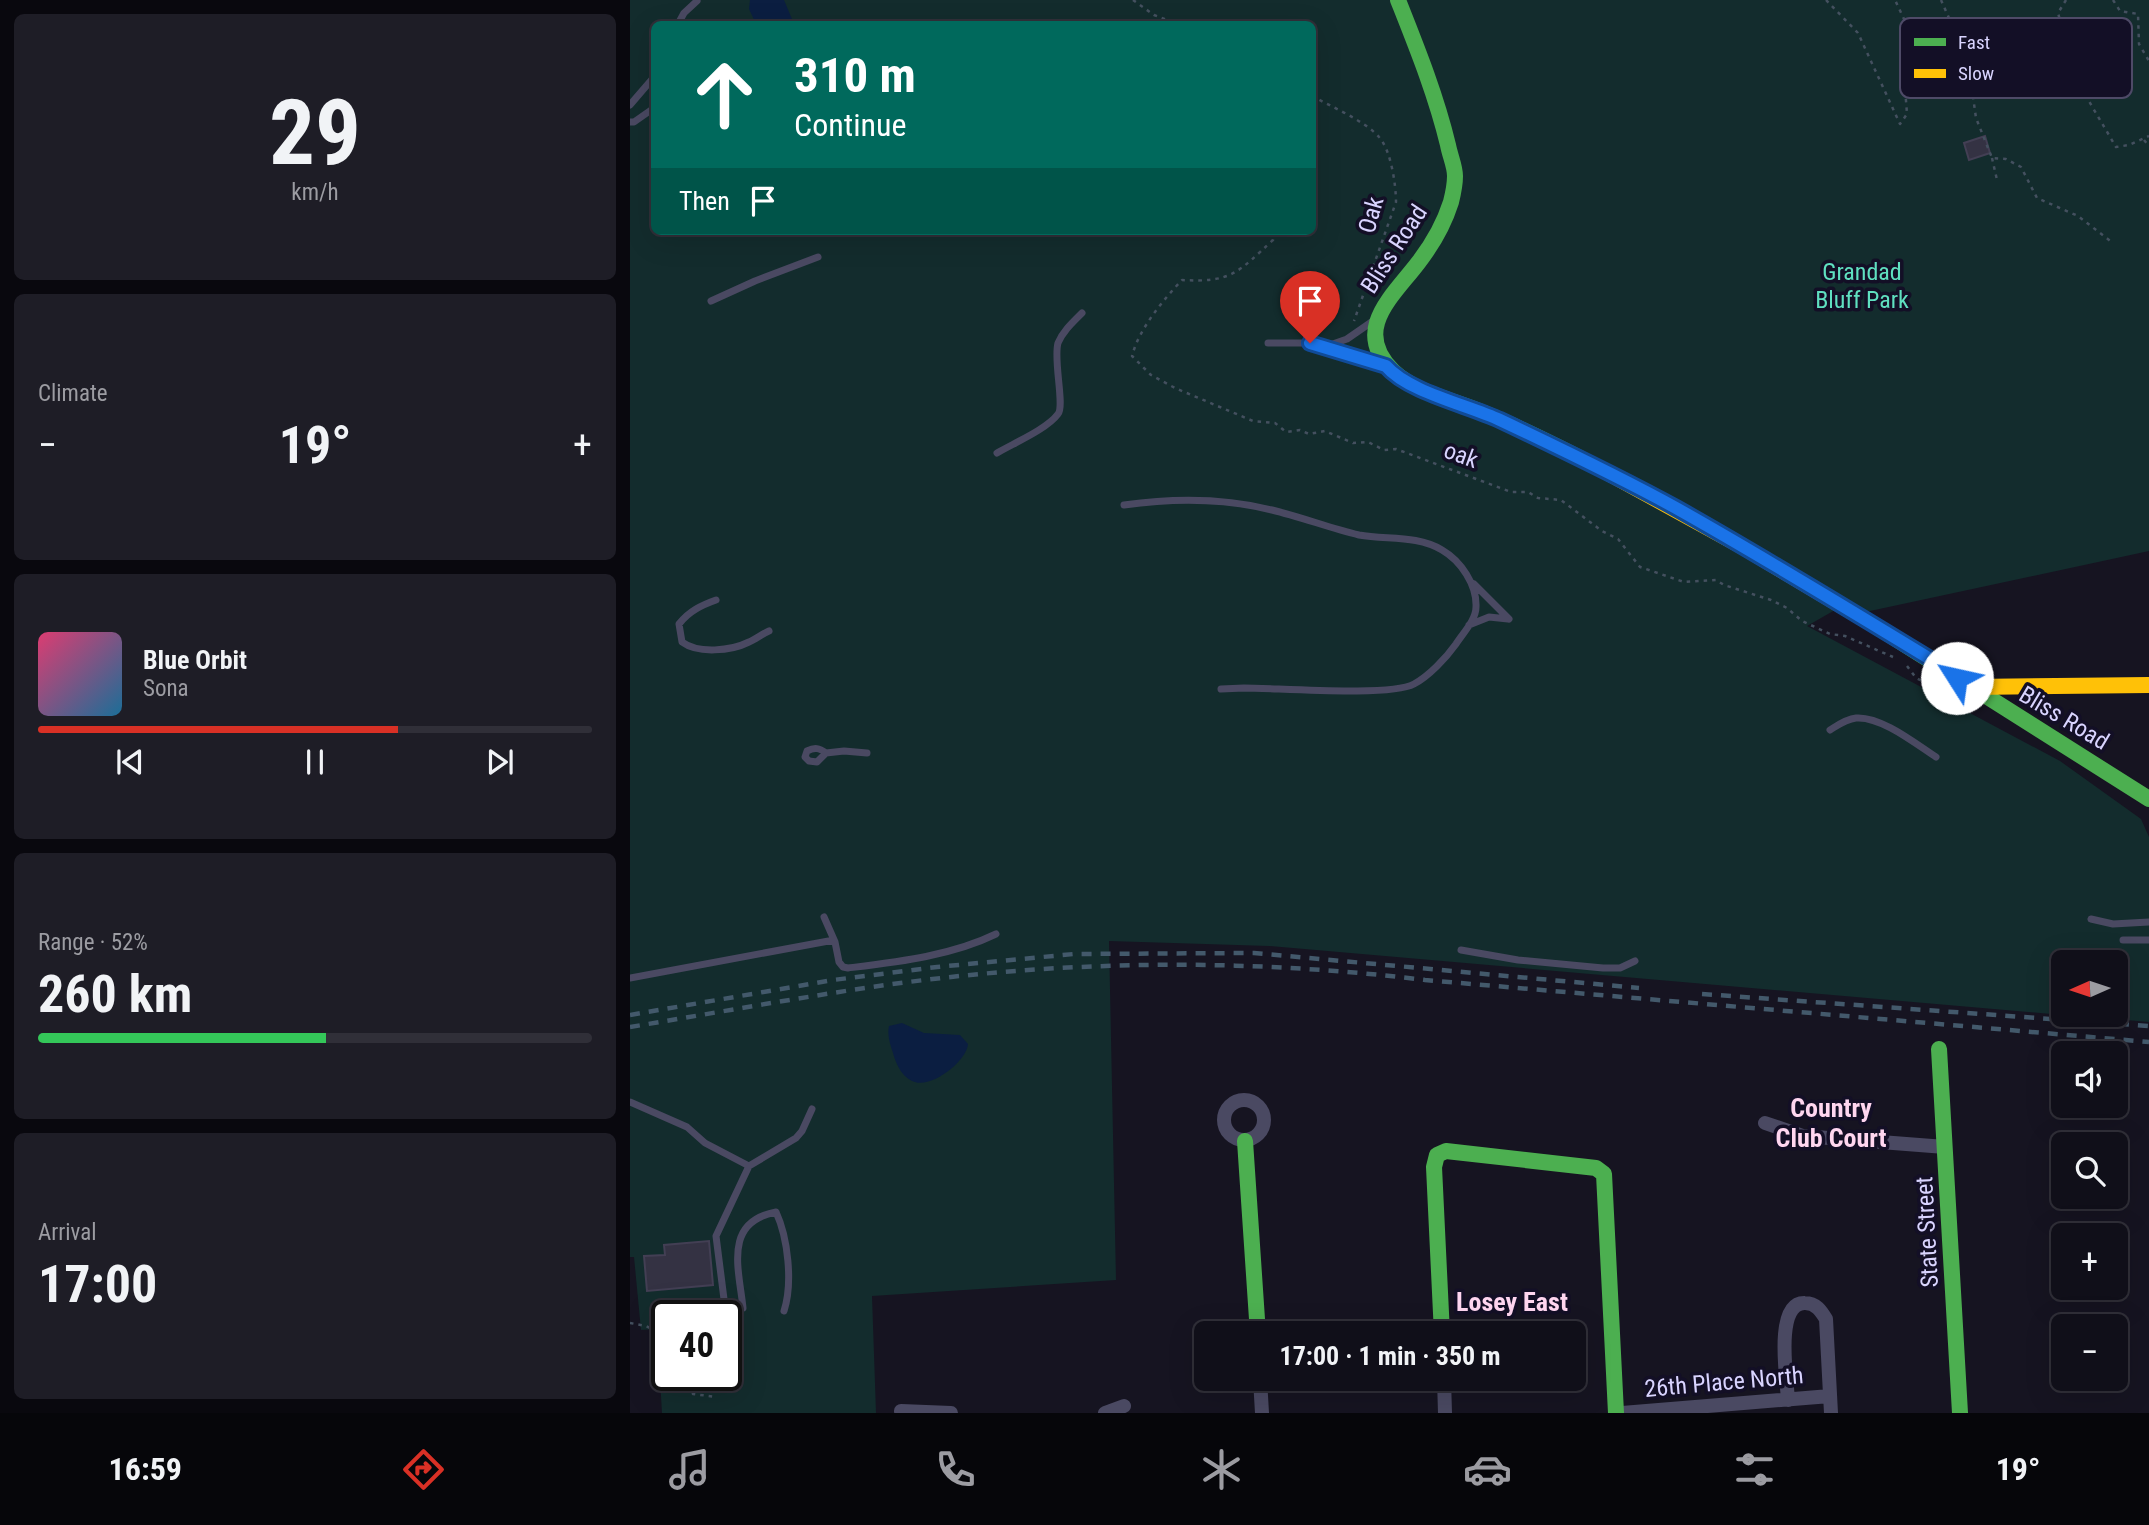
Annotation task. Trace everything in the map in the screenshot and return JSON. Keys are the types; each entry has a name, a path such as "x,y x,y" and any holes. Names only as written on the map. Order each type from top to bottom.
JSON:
{"street":[{"name":"Bliss Road","path":"1398,0 1436,100 1456,178 1451,201 1433,241 1378,317 1374,330 1386,366 1407,382 1494,417 1587,461 1675,508 1945,668 1969,687 2149,799"},
{"path":"1969,687 2149,685"},
{"name":"State Street","path":"1939,1049 1960,1413"},
{"path":"1765,1123 1803,1136 1945,1147"},
{"path":"1245,1141 1257,1321"},
{"path":"1440,1321 1434,1167 1437,1155 1446,1151 1580,1164 1596,1168 1604,1174 1616,1413"},
{"path":"1788,1400 1784,1325 1791,1309 1798,1304 1807,1303 1818,1308 1826,1319 1831,1413"},
{"path":"1261,1391 1262,1413"},
{"path":"1444,1391 1445,1413"},
{"name":"26th Place North","path":"1622,1413 1696,1410 1830,1396"},
{"path":"1105,1413 1124,1406"},
{"path":"901,1411 951,1413"}],"lane":[{"path":"680,21 697,1"},
{"path":"630,105 651,80"},
{"path":"630,122 651,109"},
{"path":"711,301 818,257"},
{"path":"997,453 1045,425 1060,412 1058,345 1065,331 1082,313"},
{"path":"1327,346 1349,338 1378,317"},
{"path":"1268,343 1310,343 1327,346 1386,366"},
{"path":"1124,505 1153,501 1229,502 1271,510 1362,535 1423,542 1443,551 1459,565 1509,619 1489,617 1469,625"},
{"path":"1221,690 1403,688 1415,684 1449,654 1469,625 1476,610 1471,581"},
{"path":"716,600 684,617 679,624 682,642 697,649 726,648 749,642 769,631"},
{"path":"1830,730 1856,718 1865,719 1897,732 1936,757"},
{"path":"826,753 867,753"},
{"path":"824,917 834,940 839,962 848,968 890,963 972,946 996,934"},
{"path":"2091,919 2113,924 2149,922"},
{"path":"631,976 834,940"},
{"path":"2123,940 2149,940"},
{"path":"1461,950 1518,960 1603,968 1620,968 1634,961"},
{"path":"630,1102 687,1127 705,1143 749,1166"},
{"path":"724,1300 716,1236 749,1166 796,1138 812,1109"},
{"path":"743,1308 738,1271 739,1237 762,1214 776,1212 783,1226 789,1281 789,1296 784,1311"}],"path":[{"path":"1133,0 1154,15 1170,21"},
{"path":"1826,0 1858,33 1900,124 1907,114 1906,98"},
{"path":"1895,0 1904,18"},
{"path":"1941,0 1949,18"},
{"path":"2059,18 2058,13 2066,0"},
{"path":"2113,0 2120,11 2138,14 2139,44 2149,61"},
{"name":"Oak","path":"1316,98 1369,128 1381,139 1395,185 1396,202 1349,338"},
{"path":"1973,98 1976,118 1992,158 1997,180"},
{"path":"2087,98 2116,147 2129,145 2149,136"},
{"path":"2144,140 2149,146"},
{"path":"1992,158 2006,159 2021,167 2037,198 2078,216 2113,243"},
{"name":"oak","path":"1274,235 1273,240 1237,273 1201,281 1182,280 1139,337 1132,356 1151,375 1175,388 1253,421 1275,423 1286,432 1300,430 1309,434 1325,431 1353,443 1368,442 1384,450 1396,450 1511,492 1528,492 1538,498 1561,500 1602,531 1618,538 1640,567 1684,582 1716,580 1724,586 1770,600 1787,608 1802,621 1830,634 1845,636 1900,659 1916,678 1924,682 1945,668"},
{"path":"630,1323 651,1329"},
{"path":"692,1391 693,1394 717,1397"}],"green space":[{"name":"Grandad Bluff Park","path":"630,0 2149,0 2149,551 1856,614 1842,606 1807,626 2060,761 2141,819 2149,837 2149,1022 2128,1020 2128,950 2051,950 2051,1014 1269,946 1109,941 1116,1280 872,1296 876,1413 662,1413 661,1391 742,1391 742,1300 651,1300 651,1329 641,1330 634,1257 630,1257"}],"water":[{"path":"750,0 784,0 793,21 755,21 749,9"},
{"path":"902,1023 924,1033 960,1035 968,1044 966,1051 948,1072 939,1077 922,1083 910,1080 898,1066 889,1036 889,1026"}],"building":[{"path":"1985,136 1990,153 1969,160 1964,143"},
{"path":"709,1241 713,1285 647,1291 644,1256 665,1255 664,1245"}],"railway":[{"path":"630,1015 833,980 1074,954 1254,953 1639,988"},
{"path":"630,1027 854,990 953,977 1088,967 1223,965 1358,973 2149,1042"},
{"path":"1702,994 2149,1026"}],"traffic: fast":[{"path":"1398,0 1438,108 1455,179 1451,202 1437,234 1380,314 1376,341 1381,356 1393,371 1413,385 1473,408 1599,468"},
{"path":"1877,627 2149,799"},
{"path":"1939,1049 1960,1413"},
{"path":"1245,1141 1257,1321"},
{"path":"1441,1321 1434,1167 1437,1155 1446,1151 1596,1168 1604,1174 1616,1413"}],"traffic: slow":[{"path":"1599,468 1743,547 1877,627"},
{"path":"1970,687 2149,685"}],"district":[{"name":"Country Club Court","path":"1831,1123"},
{"name":"Losey East","path":"1512,1302"}],"route":[{"path":"1310,343 1386,366 1421,389 1494,417 1587,461 1675,508 1843,606 1957,678"}]}
